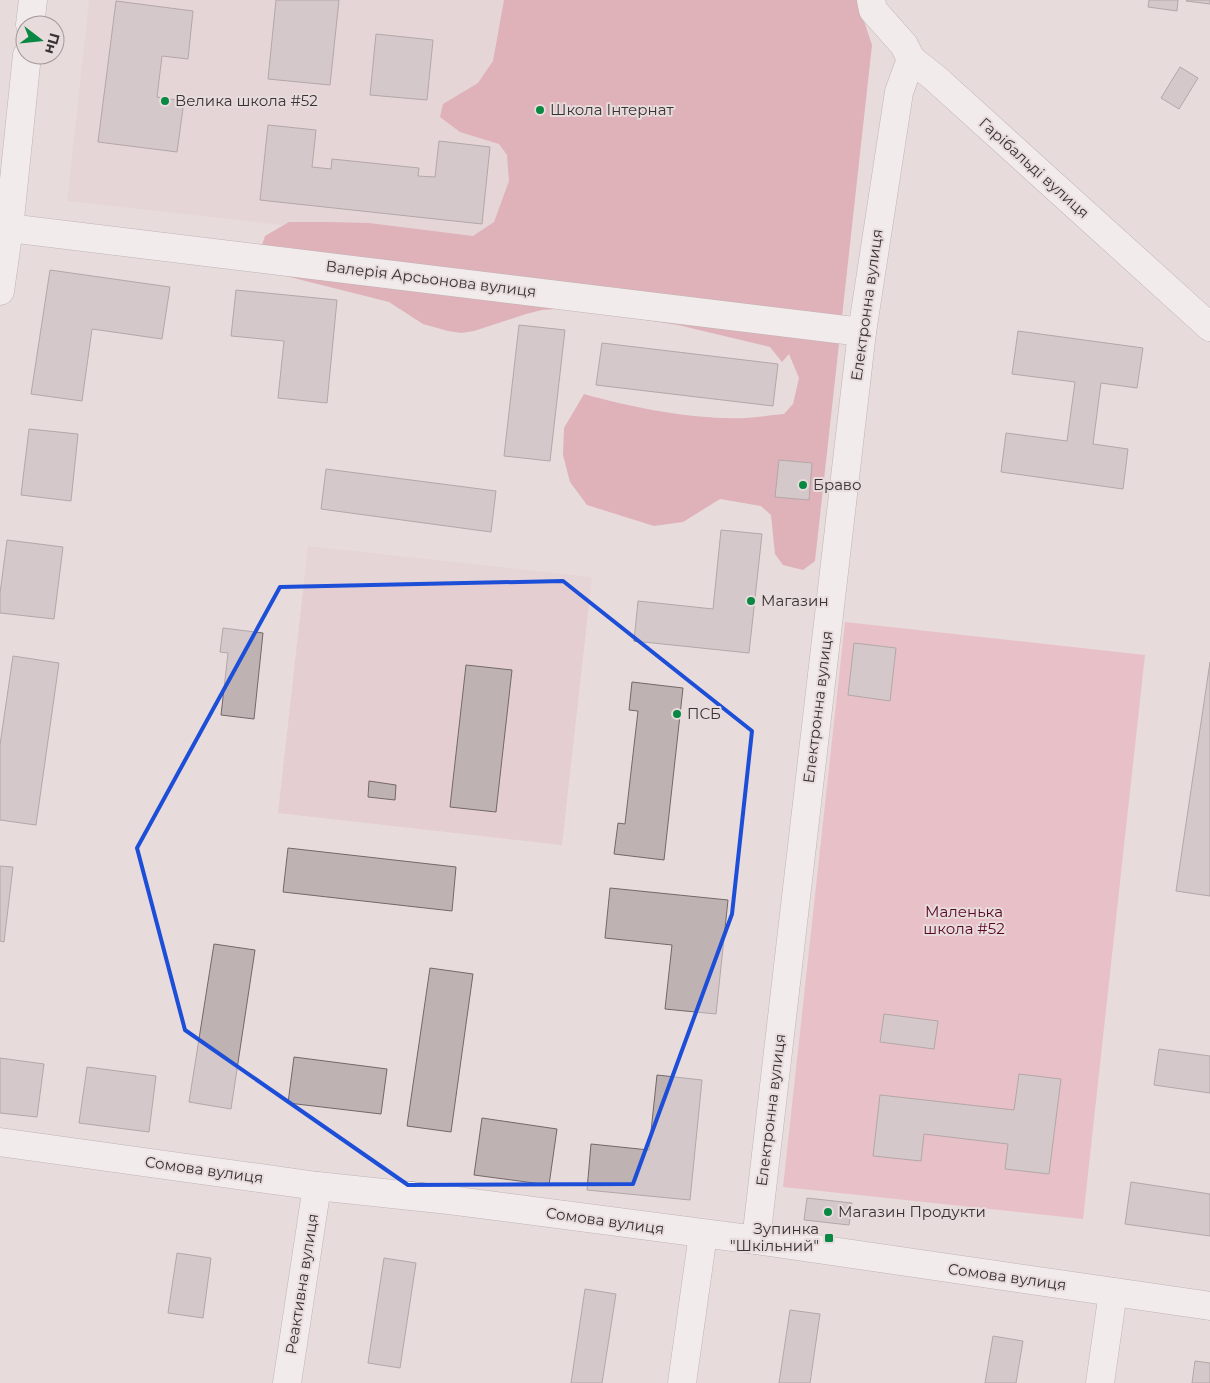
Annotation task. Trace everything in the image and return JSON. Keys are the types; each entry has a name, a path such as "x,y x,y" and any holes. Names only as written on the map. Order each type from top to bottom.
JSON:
{"street":[{"path":"31,15 33,0"},
{"name":"Гарібальді вулиця","path":"871,0 873,10 904,45 911,59 935,78 1210,327"},
{"name":"Електронна вулиця","path":"756,1240 862,332 899,92 911,59"},
{"path":"0,291 5,227 26,65"},
{"name":"Валерія Арсьонова вулиця","path":"5,227 862,332"},
{"name":"Сомова вулиця","path":"0,1142 317,1186 449,1200 756,1240 1210,1306"},
{"name":"Реактивна вулиця","path":"287,1383 317,1186"},
{"path":"682,1383 702,1234"},
{"path":"1100,1383 1113,1292"}],"highlighted area":[{"path":"563,581 752,731 732,914 633,1184 408,1185 185,1030 137,848 280,587"}],"shaded area":[{"name":"Школа Інтернат","path":"89,0 841,0 810,284 67,201"},
{"path":"504,0 857,0 872,45 815,561 803,570 783,565 775,554 771,515 761,506 720,499 683,522 654,526 587,505 570,482 563,455 564,428 584,394 623,404 685,415 746,418 784,414 793,404 799,378 789,354 782,362 770,347 678,325 569,308 542,310 474,331 461,333 448,331 423,324 389,302 270,272 261,248 265,236 289,222 369,223 473,236 494,222 509,181 507,155 499,144 460,132 440,117 443,104 478,83 493,61"},
{"path":"308,546 592,577 562,845 278,813"}],"green space":[{"name":"Маленька школа #52","path":"845,622 1145,655 1083,1219 783,1187"}],"building":[{"path":"276,0 339,0 330,85 268,79"},
{"path":"1149,0 1178,0 1177,11 1148,7"},
{"path":"1210,0 1210,4 1186,1"},
{"path":"116,1 193,11 188,59 162,56 157,97 184,101 177,152 98,142"},
{"path":"376,34 433,40 427,100 370,95"},
{"path":"1180,67 1198,78 1179,109 1161,98"},
{"path":"268,125 316,130 312,167 331,169 332,159 419,168 418,176 435,177 439,141 490,147 482,224 260,200"},
{"path":"50,270 170,287 162,339 92,329 82,401 31,394"},
{"path":"236,290 337,300 327,403 278,398 284,341 231,336"},
{"path":"519,325 565,330 550,461 504,456"},
{"path":"1018,331 1143,348 1137,388 1101,383 1093,444 1128,449 1123,489 1001,472 1006,433 1067,441 1075,382 1012,374"},
{"path":"602,343 778,364 773,406 596,385"},
{"path":"29,429 78,434 71,501 21,495"},
{"path":"779,460 812,463 809,500 775,497"},
{"path":"326,469 496,491 491,532 321,509"},
{"path":"721,530 762,534 749,653 634,641 638,601 713,609"},
{"path":"7,540 63,547 54,619 0,613 0,593"},
{"path":"223,628 263,633 254,719 221,715 228,653 220,652"},
{"path":"854,643 896,648 890,701 848,695"},
{"path":"13,656 59,663 36,825 0,820 0,745"},
{"path":"1210,662 1210,896 1176,891"},
{"path":"466,665 512,670 496,812 450,807"},
{"path":"632,682 683,688 664,860 614,854 618,823 625,824 638,711 629,710"},
{"path":"369,781 396,785 395,800 368,797"},
{"path":"288,848 456,867 452,911 283,892"},
{"path":"0,866 13,867 4,942 0,941"},
{"path":"610,888 728,900 716,1014 665,1009 672,945 605,938"},
{"path":"214,944 255,950 231,1109 189,1102"},
{"path":"430,968 473,974 451,1132 407,1126"},
{"path":"884,1014 938,1021 934,1049 880,1042"},
{"path":"1159,1049 1210,1056 1210,1093 1154,1085"},
{"path":"294,1057 387,1069 381,1114 288,1103"},
{"path":"0,1058 44,1064 37,1117 0,1113"},
{"path":"87,1067 156,1076 149,1132 79,1123"},
{"path":"1019,1074 1061,1079 1049,1174 1005,1169 1008,1144 924,1134 921,1161 873,1156 880,1095 1014,1110"},
{"path":"657,1075 702,1080 690,1200 587,1190 591,1144 649,1150"},
{"path":"482,1118 557,1129 549,1185 474,1175"},
{"path":"1131,1182 1210,1194 1210,1236 1125,1224"},
{"name":"Магазин Продукти","path":"807,1198 852,1203 849,1225 804,1220"},
{"path":"177,1253 211,1258 203,1318 168,1313"},
{"path":"384,1258 416,1263 400,1368 368,1363"},
{"path":"585,1289 616,1294 602,1383 571,1383"},
{"path":"790,1310 820,1314 810,1383 779,1383"},
{"path":"993,1336 1023,1341 1016,1383 985,1383"},
{"path":"1195,1361 1210,1363 1210,1383 1192,1383"}],"place":[{"name":"Велика школа #52","path":"165,101"},
{"name":"Школа Інтернат","path":"540,110"},
{"name":"Браво","path":"803,485"},
{"name":"Магазин","path":"751,601"},
{"name":"ПСБ","path":"677,714"},
{"name":"Магазин Продукти","path":"828,1212"},
{"name":"Зупинка \"Шкільний\"","path":"829,1238"}]}
